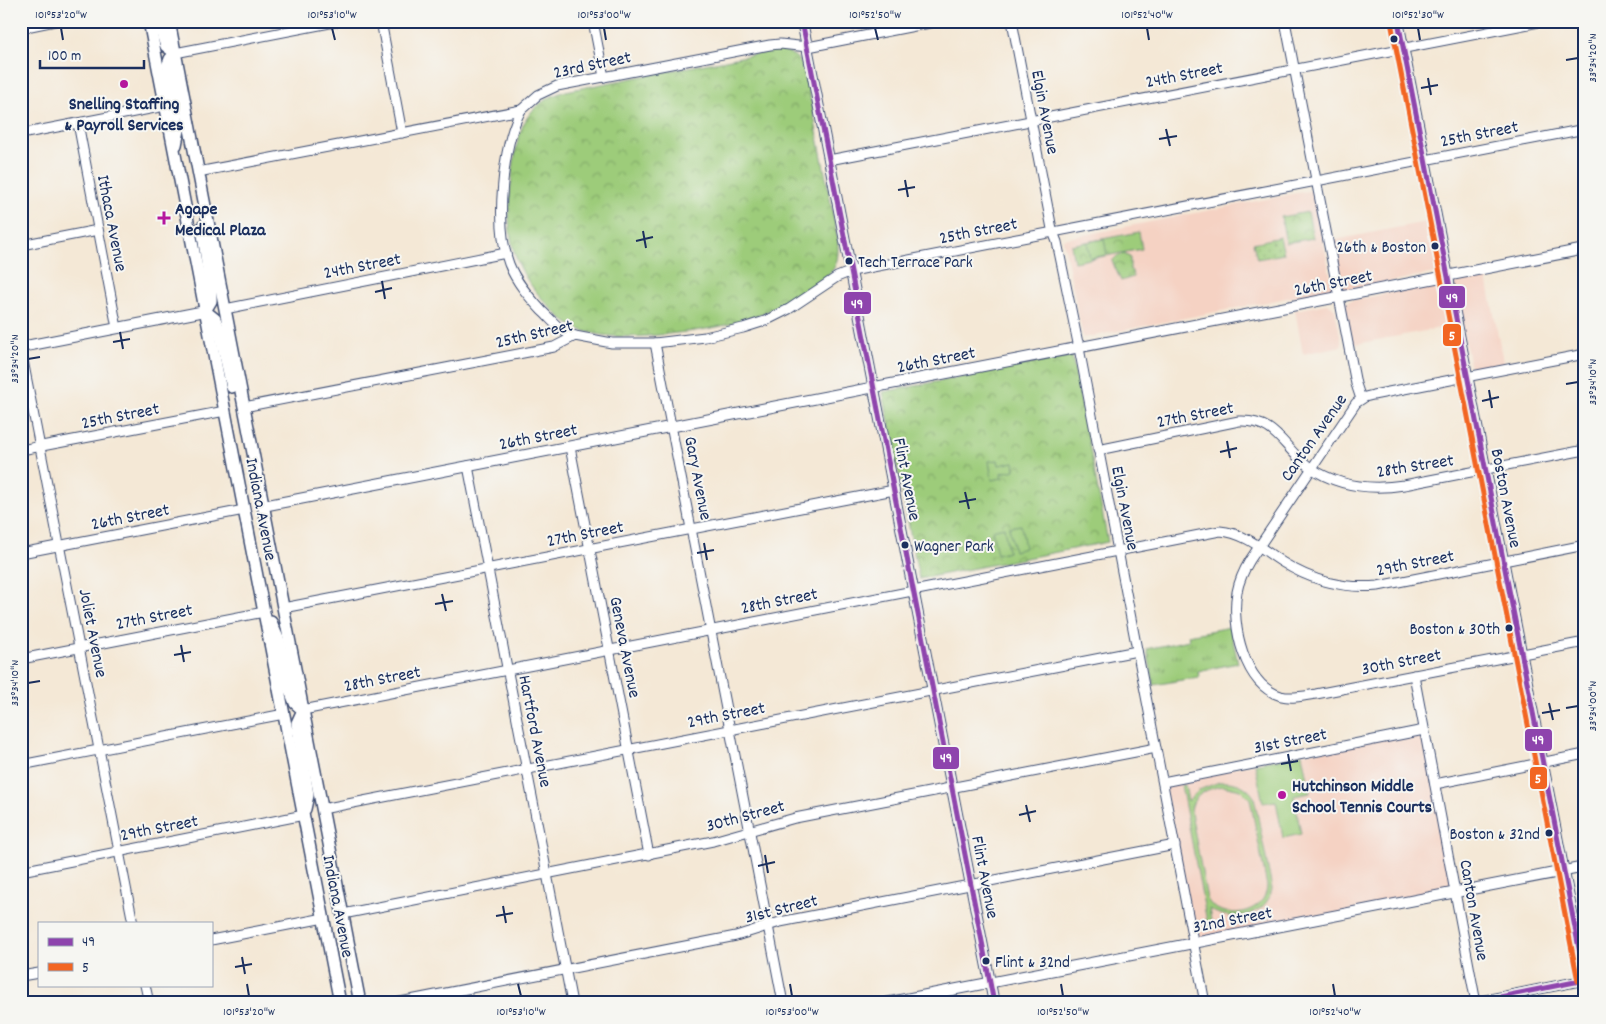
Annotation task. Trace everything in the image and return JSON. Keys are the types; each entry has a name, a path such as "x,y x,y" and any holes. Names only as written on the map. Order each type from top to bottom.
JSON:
{"main road":[{"name":"Indiana Avenue","path":"149,21 340,1003"},
{"path":"158,21 166,46 175,53 168,64 179,130 175,154"},
{"name":"Indiana Avenue","path":"169,21 360,1003"},
{"path":"198,172 204,242 212,291 211,302 206,311 215,319 220,332 232,388 244,407"},
{"path":"264,612 271,622 279,641 289,688 295,703 303,710 297,723 308,795 304,815"}],"street":[{"path":"21,28 55,21"},
{"path":"175,53 340,21"},
{"path":"381,21 402,133"},
{"path":"593,21 604,77"},
{"name":"Flint Avenue","path":"802,21 994,1003"},
{"name":"23rd Street","path":"198,172 521,110 538,95 557,86 775,45 808,47 940,21"},
{"name":"Elgin Avenue","path":"1012,21 1079,348 1205,1003"},
{"name":"Canton Avenue","path":"1281,696 1268,689 1254,677 1248,666 1243,653 1238,627 1237,592 1244,571 1259,546 1353,407 1361,399 1356,384 1286,21"},
{"name":"Boston Avenue","path":"1398,21 1585,980"},
{"name":"24th Street","path":"829,160 1544,21"},
{"path":"21,134 165,106"},
{"path":"521,110 512,129 503,186 502,225 506,253 515,277 534,301 557,326 566,333 575,336"},
{"name":"Ithaca Avenue","path":"78,123 117,328"},
{"name":"25th Street","path":"244,407 554,347 575,336 612,343 656,343 705,337 765,321 789,309 837,277 852,271 1585,129"},
{"path":"21,245 98,230"},
{"name":"26th Street","path":"263,506 1585,249"},
{"name":"24th Street","path":"225,308 506,253"},
{"path":"21,348 206,311"},
{"name":"Gary Avenue","path":"656,343 783,1003"},
{"name":"Joliet Avenue","path":"21,348 133,922"},
{"path":"1361,399 1373,395 1585,354"},
{"name":"25th Street","path":"21,450 225,411"},
{"name":"27th Street","path":"1098,450 1250,420 1260,422 1268,427 1299,459 1311,468"},
{"name":"Geneva Avenue","path":"570,446 649,855"},
{"name":"28th Street","path":"1311,468 1330,478 1360,487 1375,488 1404,485 1585,450"},
{"name":"Hartford Avenue","path":"468,466 572,1003"},
{"name":"27th Street","path":"283,608 894,490"},
{"name":"26th Street","path":"21,553 244,510"},
{"name":"28th Street","path":"303,710 1220,531 1234,532 1259,546"},
{"name":"29th Street","path":"1259,546 1299,572 1331,584 1347,587 1378,586 1585,546"},
{"name":"27th Street","path":"21,659 264,612"},
{"name":"30th Street","path":"1281,696 1299,697 1316,694 1585,642"},
{"name":"29th Street","path":"322,809 1137,651"},
{"name":"Canton Avenue","path":"1414,675 1474,1002"},
{"path":"21,765 284,714"},
{"name":"31st Street","path":"1163,782 1424,730"},
{"name":"30th Street","path":"343,914 649,855 713,841 795,818 1156,748"},
{"path":"1435,784 1585,754"},
{"name":"29th Street","path":"21,870 304,815"},
{"name":"31st Street","path":"395,1003 736,936 769,926 1175,845"},
{"name":"32nd Street","path":"885,1003 1585,867"},
{"path":"212,940 324,918"},
{"path":"21,976 38,973"},
{"path":"1474,1002 1585,980"},
{"path":"146,986 149,1003"}],"shaded area":[{"path":"1313,190 1333,289 1083,338 1063,239"},
{"path":"1431,221 1439,272 1341,290 1330,241"},
{"path":"1486,273 1504,366 1474,371 1471,370 1453,283 1457,279"},
{"path":"1443,284 1451,326 1351,345 1344,309 1349,301"},
{"path":"1326,304 1331,305 1335,309 1342,346 1303,354 1295,310"},
{"path":"1424,730 1454,892 1193,943 1163,782"}],"green space":[{"name":"Tech Terrace Park","path":"777,50 794,56 805,70 838,240 837,261 834,269 800,295 771,310 741,321 694,331 652,336 608,336 581,330 563,319 534,289 524,274 516,258 509,226 510,189 517,142 532,111 552,96 566,91"},
{"path":"1308,212 1313,238 1286,243 1281,217"},
{"path":"1139,232 1142,249 1074,262 1071,245"},
{"path":"1280,237 1284,254 1257,259 1253,243"},
{"path":"1104,239 1107,255 1090,258 1087,242"},
{"path":"1124,254 1130,257 1130,270 1133,277 1121,281 1112,261 1117,256"},
{"name":"Wagner Park","path":"1072,356 1108,542 919,579 883,392"},
{"path":"998,460 999,465 1014,462 1015,470 1001,473 1002,478 992,480 989,461"},
{"path":"1021,525 1025,548 1014,551 1009,527"},
{"path":"1004,527 1008,551 997,554 992,530"},
{"path":"1230,627 1238,663 1198,671 1199,677 1154,685 1147,649 1189,640 1188,635"},
{"name":"Hutchinson Middle School Tennis Courts","path":"1302,754 1310,793 1294,796 1301,834 1283,838 1276,801 1263,803 1255,764"},
{"path":"1219,782 1234,783 1243,786 1254,797 1272,889 1269,898 1263,906 1246,915 1227,916 1209,909 1212,926 1208,927 1181,785 1185,785 1188,801 1199,790","holes":["1223,786 1241,790 1250,799 1267,886 1265,896 1259,903 1251,909 1232,913 1222,911 1213,906 1207,899 1191,813 1194,801 1206,791"]}],"transit line":[{"name":"49","path":"802,21 994,1003"},
{"name":"49","path":"1398,21 1585,979"},
{"name":"5","path":"1391,22 1578,981"},
{"name":"49","path":"1470,1003 1585,980"}],"place":[{"name":"Snelling Staffing & Payroll Services","path":"124,84"},
{"name":"Agape Medical Plaza","path":"164,218"},
{"name":"26th & Boston","path":"1435,246"},
{"name":"Tech Terrace Park","path":"849,261"},
{"name":"Wagner Park","path":"905,545"},
{"name":"Boston & 30th","path":"1509,628"},
{"name":"Hutchinson Middle School Tennis Courts","path":"1282,795"},
{"name":"Boston & 32nd","path":"1549,833"},
{"name":"Flint & 32nd","path":"986,961"}]}
